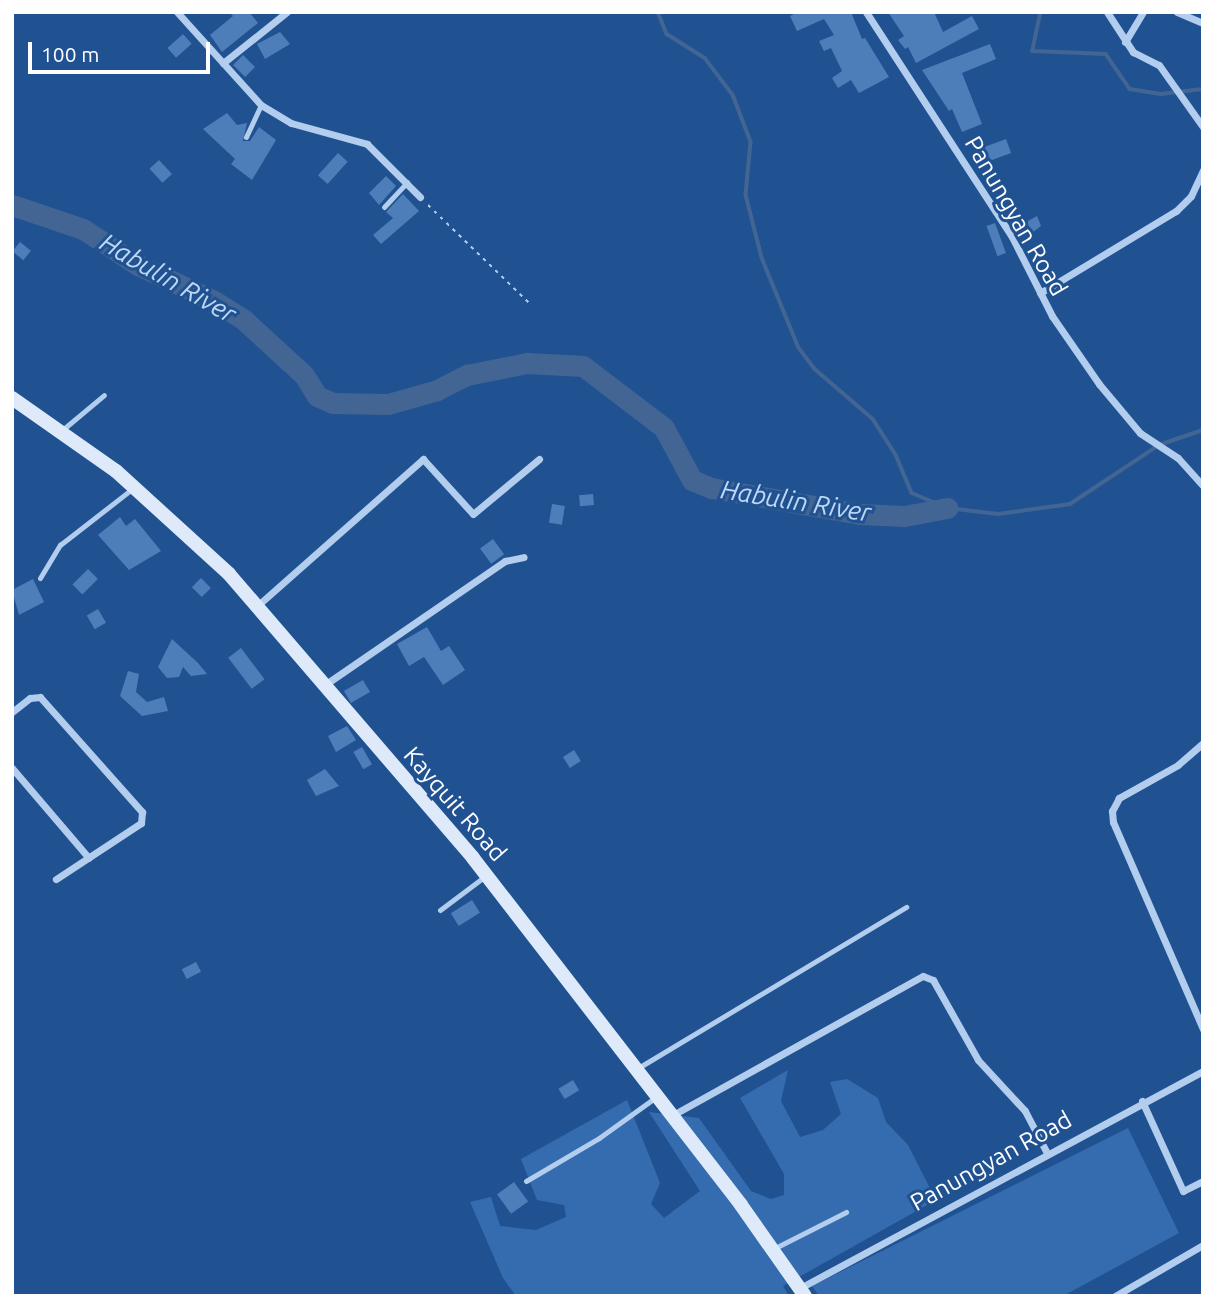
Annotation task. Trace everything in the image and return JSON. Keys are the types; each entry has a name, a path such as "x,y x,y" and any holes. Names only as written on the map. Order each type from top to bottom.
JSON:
{"street":[{"path":"177,12 261,105 291,123 367,144 420,197"},
{"path":"223,63 287,12"},
{"name":"Panungyan Road","path":"866,12 1012,237 1040,293 1099,384 1140,433 1178,458 1203,486"},
{"path":"1107,12 1125,42 1159,65 1203,127"},
{"path":"1125,42 1143,12"},
{"path":"1177,12 1203,23"},
{"path":"1040,293 1176,211 1191,196 1203,170"},
{"name":"Kayquit Road","path":"12,398 135,487 229,574 486,875 773,1249 802,1292"},
{"path":"257,607 423,459 473,514 539,459"},
{"path":"322,686 505,561 524,556"},
{"path":"12,712 30,698 40,697 142,812 141,822 57,879"},
{"path":"1203,743 1178,765 1119,798 1112,811 1113,822 1203,1029"},
{"path":"12,768 89,858"},
{"path":"670,1116 923,976 933,980 978,1060 1025,1111 1047,1153"},
{"path":"1201,1072 1203,1082"},
{"name":"Panungyan Road","path":"802,1292 1047,1153 1201,1072"},
{"path":"1142,1101 1183,1191 1203,1181"},
{"path":"1115,1296 1203,1245"}],"lane":[{"path":"246,137 261,105"},
{"path":"384,207 407,183"},
{"path":"61,431 104,395"},
{"path":"40,578 60,545 135,487"},
{"path":"440,910 486,875"},
{"path":"635,1070 906,907"},
{"path":"526,1181 599,1138 656,1097"},
{"path":"773,1249 846,1212"}],"path":[{"path":"420,197 530,304"}],"shaded area":[{"path":"788,1070 781,1101 800,1137 823,1130 841,1114 830,1082 847,1079 878,1098 886,1122 908,1145 936,1200 783,1286 789,1296 516,1296 503,1278 470,1202 491,1197 500,1226 536,1230 566,1217 564,1205 537,1200 521,1159 627,1100 660,1183 651,1204 664,1218 700,1191 649,1112 699,1118 751,1191 771,1199 784,1195 784,1174 740,1098"},
{"path":"1128,1128 1179,1233 1063,1296 819,1296 812,1286"}],"building":[{"path":"229,12 249,12 258,23 222,52 210,35 233,16"},
{"path":"798,12 851,12 862,39 865,38 889,77 859,93 851,80 838,88 832,78 842,71 831,48 824,51 819,41 834,35 824,19 797,31 790,16"},
{"path":"888,12 934,12 943,32 972,16 979,29 916,63 908,47 905,49 898,40 904,36"},
{"path":"280,32 290,44 265,59 257,44"},
{"path":"183,34 192,44 176,58 167,48"},
{"path":"990,44 996,59 962,73 982,124 962,132 952,109 949,111 922,70"},
{"path":"243,55 255,67 245,77 233,65"},
{"path":"227,113 237,125 247,123 243,141 250,141 259,127 276,140 252,180 231,164 235,159 203,129"},
{"path":"1006,139 1011,153 987,162 982,148"},
{"path":"338,153 348,162 328,184 318,175"},
{"path":"159,160 172,174 162,183 149,169"},
{"path":"386,176 396,186 379,205 369,193"},
{"path":"403,194 419,211 381,244 373,235 393,218 386,212"},
{"path":"1037,216 1041,226 1021,241 1014,229"},
{"path":"995,223 1006,253 997,256 987,226"},
{"path":"20,242 31,251 23,260 12,251"},
{"path":"593,494 594,505 580,506 579,495"},
{"path":"552,504 565,506 562,525 549,523"},
{"path":"120,517 126,526 135,519 161,551 129,570 98,535"},
{"path":"493,539 504,554 491,564 480,548"},
{"path":"88,569 98,579 82,594 72,585"},
{"path":"201,578 211,588 202,597 192,587"},
{"path":"33,579 44,602 19,615 12,590"},
{"path":"98,609 106,623 95,629 87,616"},
{"path":"427,627 441,651 449,646 465,670 443,685 424,657 409,666 397,644"},
{"path":"172,639 207,674 191,676 183,667 179,677 167,678 158,667"},
{"path":"241,648 264,679 252,689 228,658"},
{"path":"128,671 139,674 136,692 147,702 164,697 168,711 142,716 120,696"},
{"path":"363,680 370,692 351,703 344,691"},
{"path":"347,726 356,740 336,752 328,736"},
{"path":"362,747 372,764 363,769 353,752"},
{"path":"574,750 581,761 570,768 563,757"},
{"path":"325,769 339,786 316,796 307,780"},
{"path":"472,900 480,913 459,926 451,913"},
{"path":"196,962 201,972 187,979 182,969"},
{"path":"573,1080 579,1090 565,1099 558,1089"},
{"path":"514,1182 528,1201 511,1214 497,1194"}],"waterway":[{"path":"658,12 667,34 705,58 733,95 751,142 746,195 762,258 799,348 815,369 873,419 896,455 912,493 947,508 999,514 1070,504 1159,445 1203,430"},
{"path":"1041,12 1033,51 1106,54 1130,89 1161,94 1203,89"},
{"name":"Habulin River","path":"12,205 83,229 138,265 214,301 244,320 304,375 317,396 333,403 388,404 437,390 467,375 527,363 583,366 664,428 692,480 711,488 860,514 904,516 947,508"}]}
